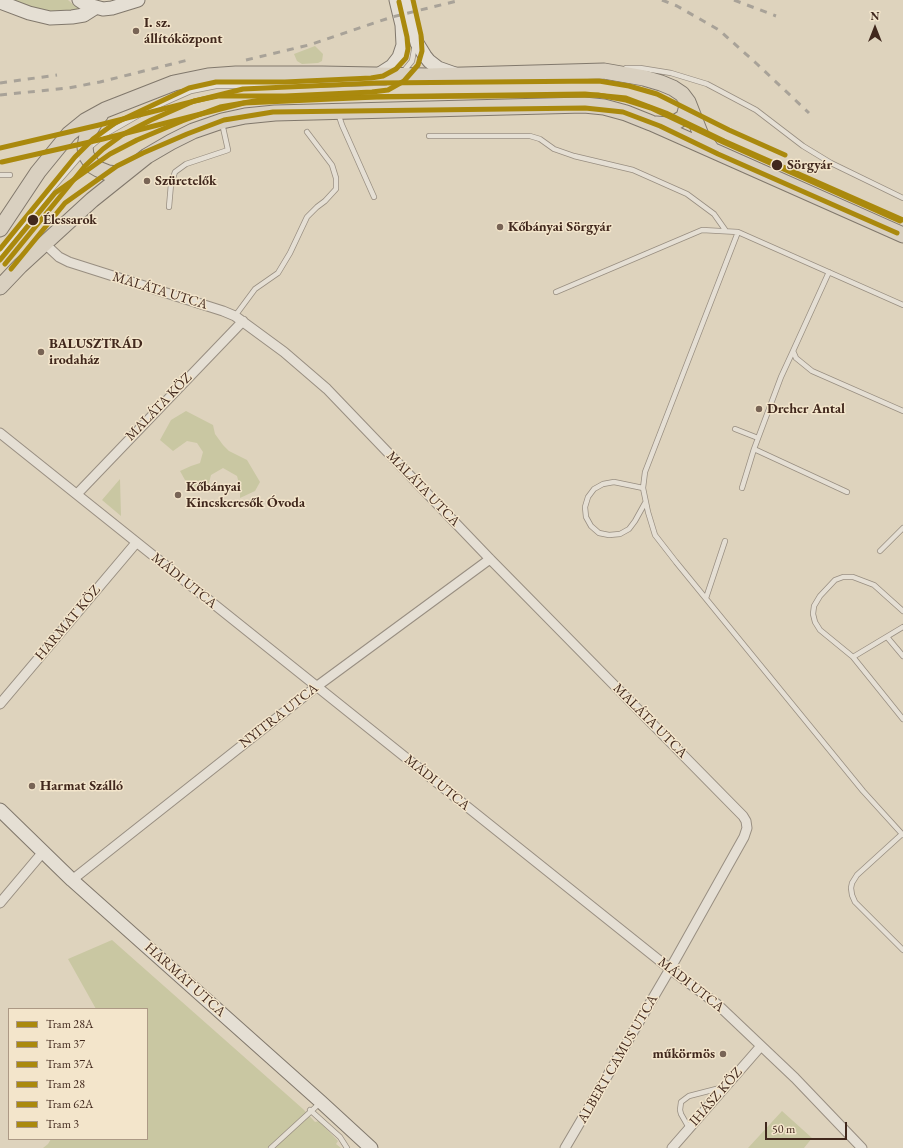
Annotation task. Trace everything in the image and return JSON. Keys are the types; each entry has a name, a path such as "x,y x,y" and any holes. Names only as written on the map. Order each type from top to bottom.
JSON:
{"main road":[{"path":"3,222 38,172 69,134 85,121 104,110 174,83 208,76 244,74 378,74 459,76 604,71 644,78 661,83 682,94 688,102 702,134 713,150"},
{"path":"651,123 668,125 676,122 684,117 688,102"},
{"path":"0,286 44,243 126,172 147,156 193,131 222,121 245,116 275,113 584,105 604,107 651,123 903,235"},
{"path":"104,110 89,131 85,151 89,161 98,169 108,173 117,174 126,172"}],"street":[{"path":"78,0 95,8 112,8 138,0"},
{"path":"378,74 392,66 399,57 403,45 403,31 396,0"},
{"path":"407,0 417,43 429,61 438,68 459,76"},
{"path":"0,2 29,13 50,18 84,15 95,8"},
{"name":"MALÁTA UTCA","path":"44,243 59,257 69,262 239,318 284,352 327,388 490,559 743,816 746,821"},
{"name":"MALÁTA KÖZ","path":"77,494 239,318"},
{"name":"MÁDI UTCA","path":"0,433 670,969 717,1004 795,1078 862,1148"},
{"name":"HARMAT KÖZ","path":"0,704 136,543"},
{"name":"NYITRA UTCA","path":"72,880 316,687 490,559"},
{"name":"HARMAT UTCA","path":"0,810 72,880 371,1148"},
{"name":"ALBERT CAMUS UTCA","path":"565,1148 670,969 744,837 747,828 746,821"},
{"path":"0,903 43,852"},
{"name":"IHÁSZ KÖZ","path":"672,1148 761,1046"}],"lane":[{"path":"0,254 51,190 85,151 99,138 146,111 191,91 216,86 285,86 385,83 400,75 412,61 415,50 414,31"},
{"path":"604,71 624,68 640,68 686,76 707,84 756,110 803,146 830,163 903,198"},
{"path":"365,83 378,74"},
{"path":"337,112 374,198"},
{"path":"169,206 175,172 186,164 228,150 222,121"},
{"path":"239,318 255,289 278,273 290,253 307,217 336,189 336,178 332,165 307,132"},
{"path":"429,136 530,136 540,139 554,149 574,156 633,170 687,194 714,214 726,231"},
{"path":"0,176 10,175"},
{"path":"556,292 702,230 738,232 903,305"},
{"path":"738,232 645,472 643,488 645,503 655,535 863,791 902,834 857,875 851,888 855,902 903,950"},
{"path":"742,488 754,449 781,378 829,272"},
{"path":"793,351 796,358 812,371 903,411"},
{"path":"735,429 758,438"},
{"path":"754,449 848,492"},
{"path":"643,488 614,482 603,484 594,489 588,497 585,507 586,517 591,526 599,533 609,535 620,534 629,529 645,503"},
{"path":"880,551 903,528"},
{"path":"706,598 725,541"},
{"path":"903,611 874,585 854,577 843,577 835,580 820,596 814,606 813,614 815,622 820,630 853,657 903,719"},
{"path":"853,657 903,627"},
{"path":"887,637 903,656"},
{"path":"689,1128 681,1114 681,1102 689,1096 726,1086"},
{"path":"271,1148 310,1110 321,1102"},
{"path":"310,1110 340,1137 347,1148"}],"shaded area":[{"path":"14,0 68,0 80,10 39,11"},
{"path":"315,46 323,54 322,61 318,63 302,64 297,61 294,54"},
{"path":"186,411 213,425 215,434 223,445 229,451 247,460 260,482 255,491 240,498 240,487 237,476 223,468 211,475 208,487 197,490 185,480 180,471 200,463 203,452 197,443 187,441 173,451 160,440 171,420"},
{"path":"120,479 121,516 102,500"},
{"path":"112,940 303,1109 315,1122 319,1121 338,1141 336,1144 341,1148 43,1148 50,1140 148,1140 148,1008 95,1008 68,959"},
{"path":"782,1111 812,1138 804,1148 748,1148"}],"railway":[{"path":"246,60 309,45 392,17 461,0"},
{"path":"662,0 677,6 719,30 809,113"},
{"path":"734,0 776,16"},
{"path":"0,95 68,88 100,82 192,59"},
{"path":"0,83 57,75"}],"tram line":[{"name":"62A","path":"5,264 85,166 103,149 122,135 151,120 194,101 218,96 285,96 372,92 388,90 404,81 418,65 422,51 421,35 413,0"},
{"name":"3","path":"0,249 75,157 93,139 115,123 189,88 216,82 285,82 371,78 383,76 396,69 406,58 408,49 407,37 399,2"},
{"name":"37A","path":"0,148 243,89 376,83 599,81 629,86 657,94 729,130 785,155"},
{"name":"28A","path":"0,260 55,193 110,154 137,140 220,107 272,98 585,94 626,98 666,113 724,141 903,220"},
{"name":"37","path":"2,162 103,139 244,103 376,97 598,95 626,100 651,108 723,142 900,221"},
{"name":"28","path":"11,269 65,203 117,166 187,134 224,120 273,112 585,108 623,112 660,126 718,154 897,233"}],"place":[{"name":"I. sz. állítóközpont","path":"136,31"},
{"name":"Sörgyár","path":"777,165"},
{"name":"Szüretelők","path":"147,181"},
{"name":"Élessarok","path":"33,220"},
{"name":"Kőbányai Sörgyár","path":"500,227"},
{"name":"BALUSZTRÁD irodaház","path":"41,352"},
{"name":"Dreher Antal","path":"759,409"},
{"name":"Kőbányai Kincskeresők Óvoda","path":"178,495"},
{"name":"Harmat Szálló","path":"32,786"},
{"name":"műkörmös","path":"723,1054"}]}
